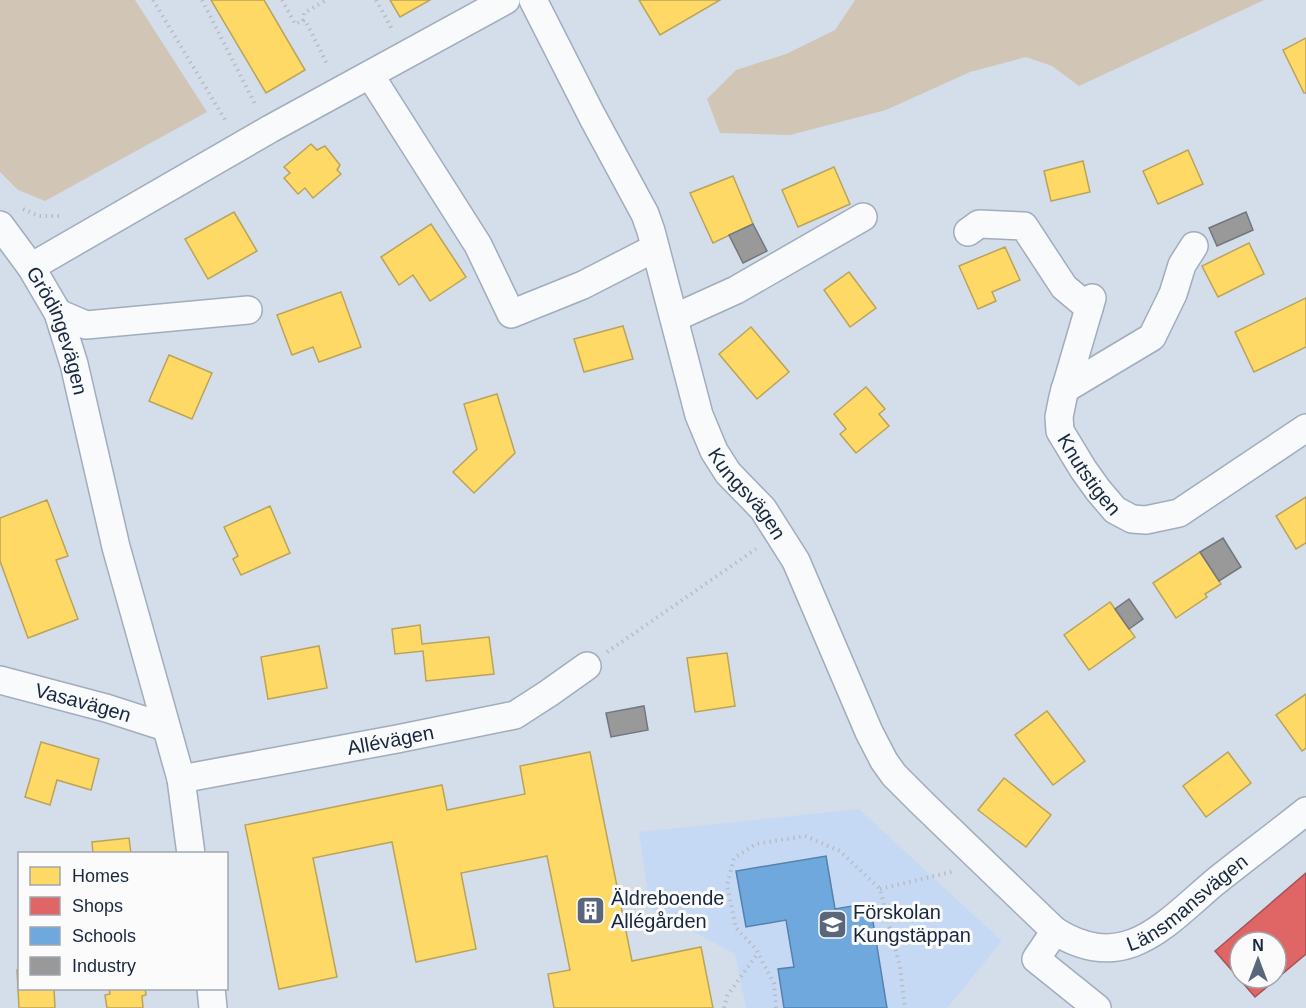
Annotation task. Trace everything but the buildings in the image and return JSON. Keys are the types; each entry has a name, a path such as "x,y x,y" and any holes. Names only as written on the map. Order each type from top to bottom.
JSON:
{"street":[{"name":"Grödingevägen","path":"192,852 174,748 165,727 144,642 116,547 74,364 57,313 31,267 270,129 506,0"},
{"name":"Kungsvägen","path":"533,0 645,214 699,415 714,451 728,473 749,492 796,561 869,732 884,760 894,775 915,797 1055,931"},
{"path":"370,75 478,245 511,314 583,285 655,248"},
{"path":"674,318 736,290 863,217"},
{"name":"Knutstigen","path":"968,232 979,224 1024,226 1064,287 1090,303 1065,389 1059,417 1060,431 1070,450 1115,510 1132,519 1146,520 1179,513 1306,428"},
{"path":"0,225 31,267"},
{"path":"1065,389 1152,337 1173,294 1182,265 1194,246"},
{"path":"57,313 86,325 248,310"},
{"name":"Allévägen","path":"181,779 515,715 587,666"},
{"name":"Vasavägen","path":"0,680 106,708 165,727"},
{"name":"Länsmansvägen","path":"1055,931 1078,944 1098,947 1121,946 1140,941 1166,926 1214,883 1306,811"},
{"path":"1055,931 1036,959 1097,1008"},
{"path":"211,990 213,1008"}],"path":[{"path":"153,0 230,127"},
{"path":"202,0 258,110"},
{"path":"282,0 295,24 303,21"},
{"path":"303,21 304,13 326,0"},
{"path":"376,0 395,36"},
{"path":"303,21 305,20 331,70"},
{"path":"587,666 779,533"},
{"path":"776,1008 774,984 758,953 736,928 727,885 734,858 756,844 805,836 840,851 880,889 900,967 905,1008"},
{"path":"880,889 963,869 975,855"},
{"path":"724,1008 727,996 758,953"}],"shaded area":[{"path":"0,0 135,0 207,112 45,201 18,190 0,172"},
{"path":"855,0 1264,0 1079,86 1052,66 1026,57 970,72 886,110 790,135 720,133 707,99 736,70 786,54 835,30"},
{"name":"Förskolan Kungstäppan","path":"859,809 1002,941 947,1008 746,1008 735,954 650,908 639,832"}],"place":[{"name":"Äldreboende Allégården","path":"590,910"},
{"name":"Förskolan Kungstäppan","path":"832,924"}]}
